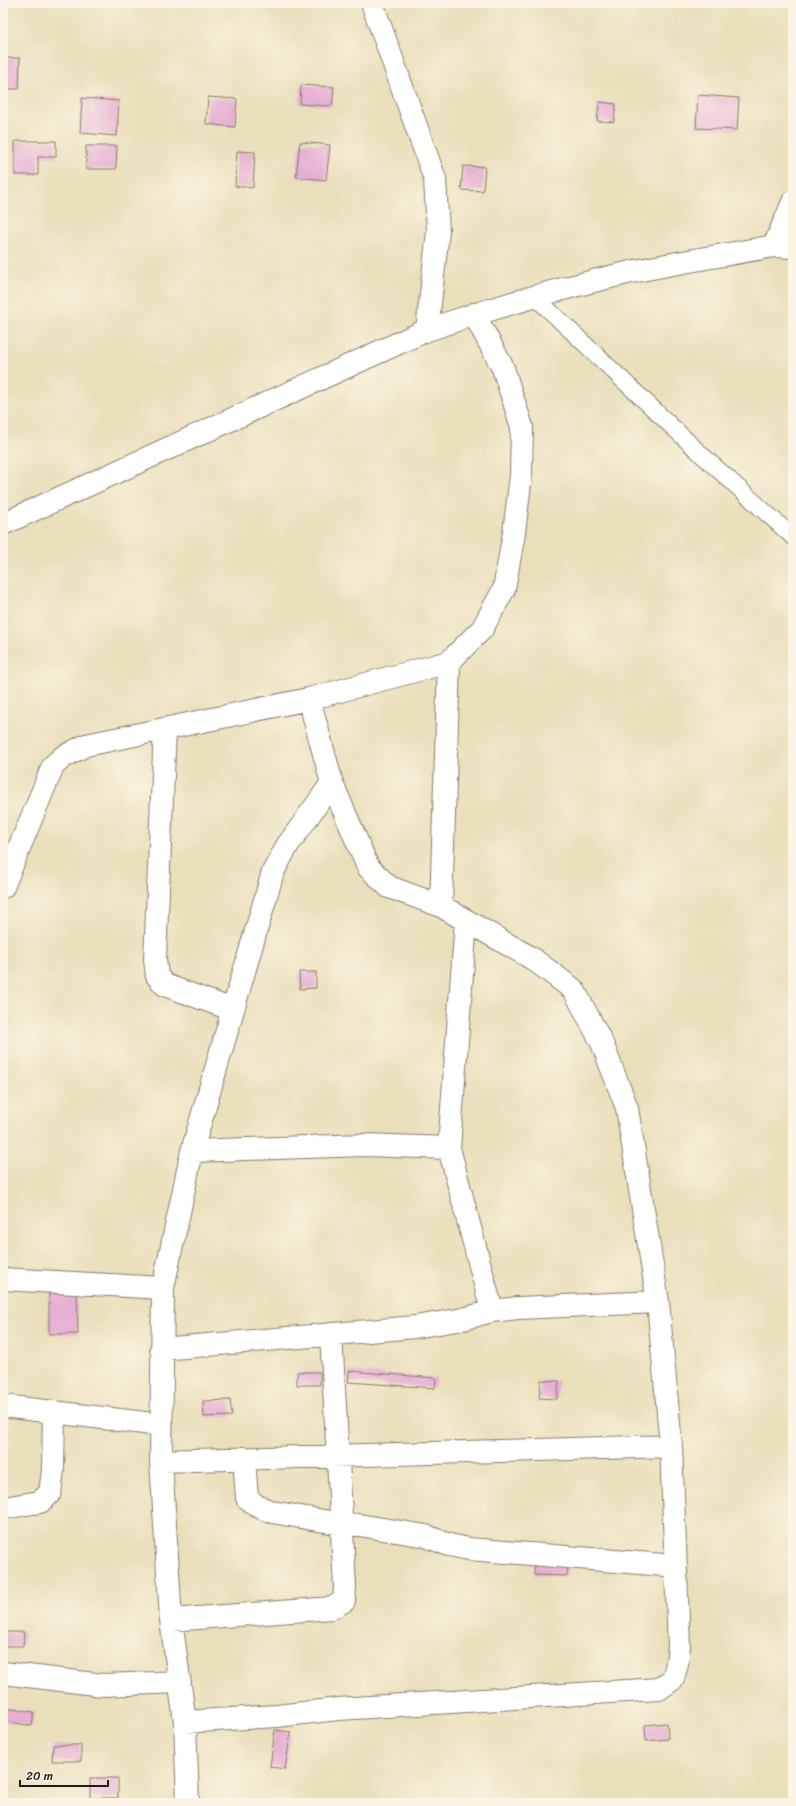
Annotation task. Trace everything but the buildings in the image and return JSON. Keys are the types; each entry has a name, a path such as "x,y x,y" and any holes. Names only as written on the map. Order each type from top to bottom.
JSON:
{"street":[{"path":"372,3 436,179 438,230 427,330"},
{"path":"3,524 427,330 534,296 631,272 783,246 793,202"},
{"path":"3,887 52,766 63,757 86,745 309,699 449,662 482,629 504,589 514,533 521,475 522,427 503,368 474,314"},
{"path":"441,906 449,662"},
{"path":"185,1722 277,1716 338,1709 659,1689 673,1679 677,1664 679,1646 672,1446 658,1302 627,1108 602,1043 574,990 533,959 441,906 388,887 368,867 332,783 309,699"},
{"path":"165,729 155,959 157,976 165,985 233,1010"},
{"path":"188,1803 185,1722 171,1620 161,1461 161,1348 163,1288 192,1151 273,872 287,846 332,783"},
{"path":"466,921 449,1148 492,1310"},
{"path":"192,1151 364,1145 449,1148"},
{"path":"3,1279 163,1288"},
{"path":"161,1348 415,1327 463,1319 492,1310 658,1302"},
{"path":"171,1620 332,1608 344,1601 345,1586 331,1334"},
{"path":"3,1406 161,1425"},
{"path":"3,1508 40,1502 50,1493 53,1470 54,1412"},
{"path":"161,1461 672,1446"},
{"path":"244,1458 247,1498 257,1506 272,1512 341,1524 359,1525 426,1536 449,1545 469,1549 676,1566"},
{"path":"3,1673 103,1685 180,1682"}],"lane":[{"path":"534,296 702,455 793,537"}]}
